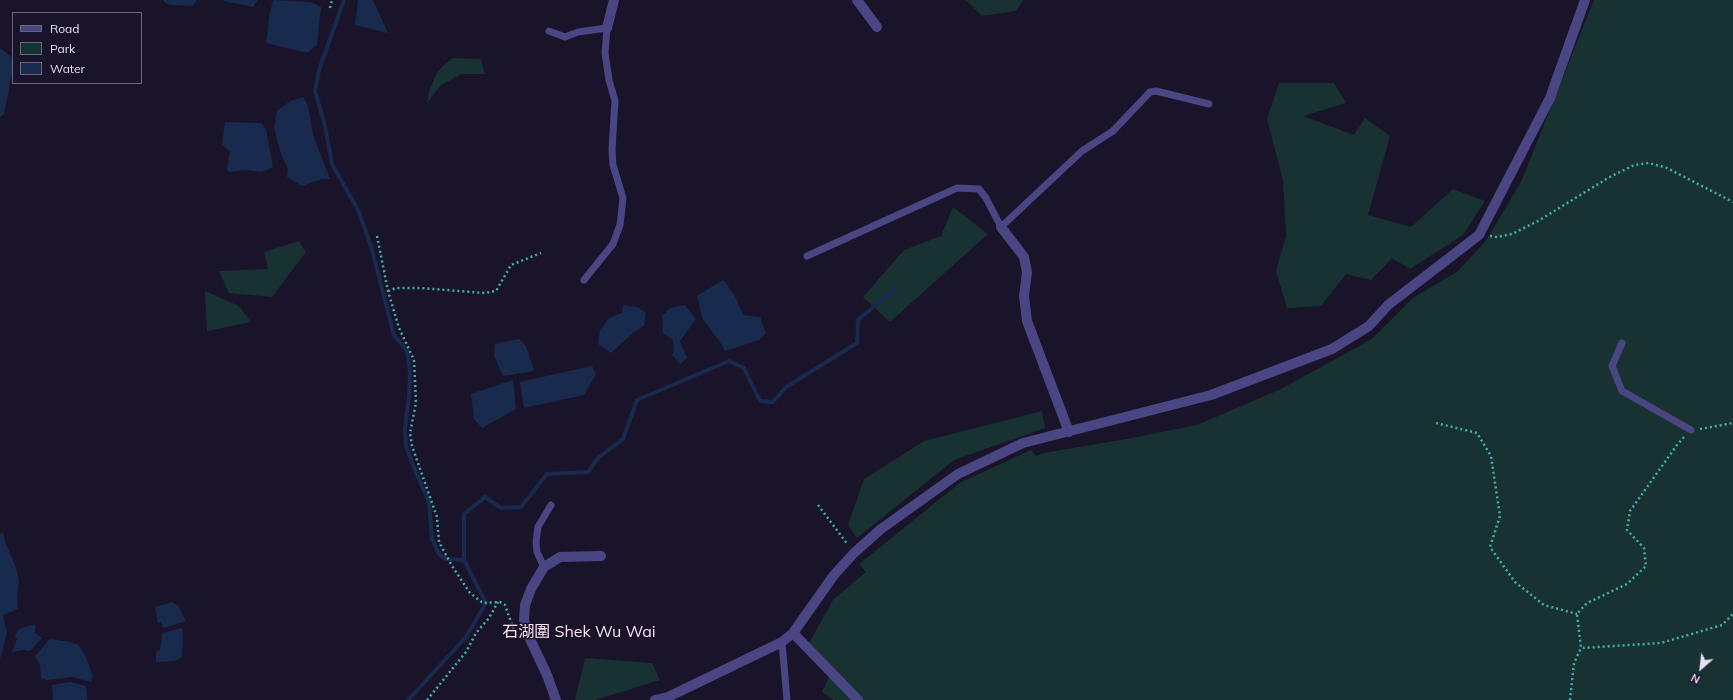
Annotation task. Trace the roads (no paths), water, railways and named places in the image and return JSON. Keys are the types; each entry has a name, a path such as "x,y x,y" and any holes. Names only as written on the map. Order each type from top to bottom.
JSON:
{"street":[{"path":"607,28 614,0"},
{"path":"857,0 877,27"},
{"path":"655,700 668,697 782,642 793,633 834,575 854,553 881,529 958,474 1023,444 1211,395 1332,349 1369,326 1388,305 1479,235 1550,98 1585,0"},
{"path":"1001,227 1024,257 1027,272 1024,296 1027,321 1068,432"},
{"path":"556,700 548,675 530,639 524,620 526,605 531,589 544,567 560,557 601,556"},
{"path":"793,633 858,700"}],"lane":[{"path":"549,31 565,37 578,32 607,28 605,53 609,80 615,101 612,149 613,165 622,198 620,225 613,244 584,280"},
{"path":"807,256 957,188 979,189 986,198 1001,227 1082,151 1114,131 1150,92 1156,91 1209,104"},
{"path":"1622,343 1612,366 1622,391 1691,430"},
{"path":"544,567 536,552 536,542 538,527 551,504"},
{"path":"782,642 787,700"}],"water":[{"path":"164,0 197,0 193,6 170,5 164,2"},
{"path":"223,0 258,0 253,7"},
{"path":"273,0 311,2 321,7 317,45 307,53 266,43 269,17"},
{"path":"358,0 373,0 388,33 355,25"},
{"path":"0,48 12,57 12,74 4,114 0,117"},
{"path":"303,97 308,106 313,135 330,179 322,179 302,186 287,177 288,169 281,154 274,128 277,111 290,101"},
{"path":"225,122 261,123 266,129 273,167 262,172 245,170 230,172 227,170 230,152 222,144"},
{"path":"723,280 734,294 743,315 760,317 766,333 759,340 725,351 702,318 697,296"},
{"path":"623,305 637,307 646,313 644,326 634,332 611,353 598,344 600,330 609,318 622,313"},
{"path":"685,305 696,319 680,341 687,358 680,364 672,355 674,350 673,340 663,333 662,316 670,308"},
{"path":"519,339 526,346 534,371 503,376 494,356 495,344"},
{"path":"592,366 596,374 584,395 524,408 520,382"},
{"path":"513,380 516,409 482,428 474,419 471,394"},
{"path":"3,533 5,542 15,565 19,581 17,597 18,609 3,615 7,633 0,659 0,534"},
{"path":"172,602 178,606 186,621 163,628 161,622 158,623 155,607"},
{"path":"35,624 35,633 42,638 30,651 23,650 12,652 17,639 15,635 19,629"},
{"path":"182,628 182,657 175,661 156,662 156,652 160,650 162,633"},
{"path":"50,639 71,642 78,645 85,655 93,676 91,682 72,677 47,680 41,678 40,665 35,656"},
{"path":"70,682 86,686 87,700 53,700 52,685"}],"waterway":[{"path":"344,0 319,70 315,91 325,126 332,164 358,210 371,246 394,335 407,351 410,372 405,429 406,446 429,502 432,539 439,554 446,559 464,560"},
{"path":"408,700 466,637 486,603 464,560 464,514 485,497 501,508 521,507 547,474 588,472 598,458 623,439 637,400 729,361 744,368 760,401 773,402 786,387 857,343 858,320 896,288"}],"district":[{"name":"石湖圍 Shek Wu Wai","path":"579,632"}]}
